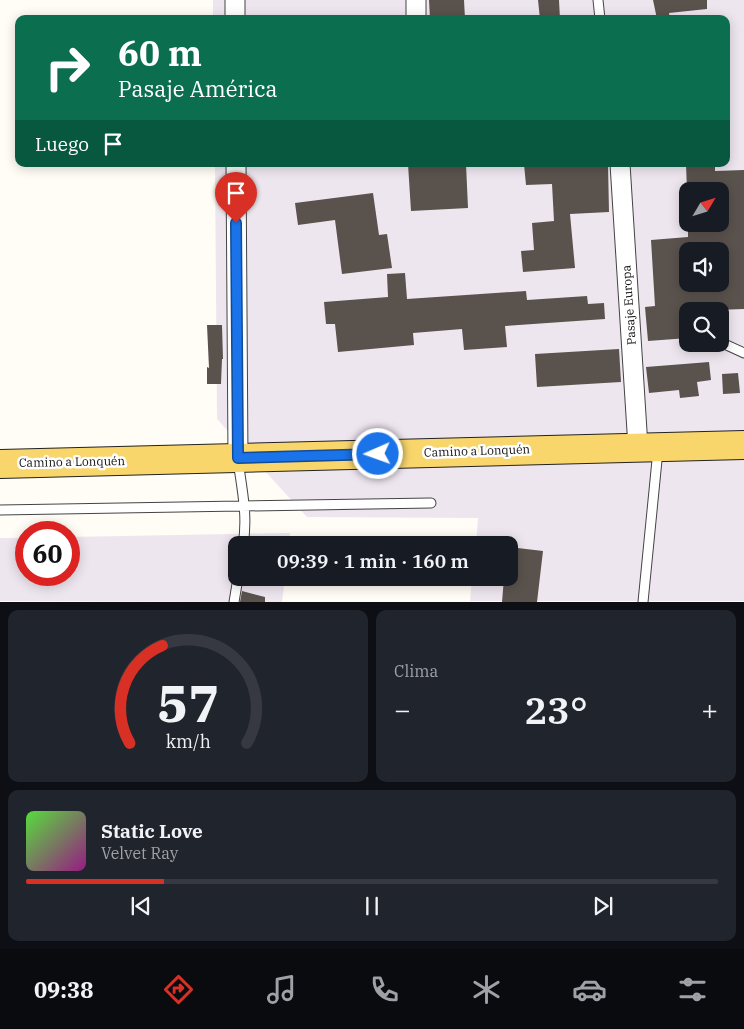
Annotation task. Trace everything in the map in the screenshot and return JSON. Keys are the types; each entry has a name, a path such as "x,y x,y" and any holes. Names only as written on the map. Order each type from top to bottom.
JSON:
{"main road":[{"name":"Camino a Lonquén","path":"0,464 744,445"}],"street":[{"path":"235,0 235,15"},
{"path":"416,0 416,15"},
{"path":"236,167 238,458"},
{"name":"Pasaje Europa","path":"620,167 648,447"}],"lane":[{"path":"598,0 600,15"},
{"path":"729,346 744,353"},
{"path":"643,602 648,447"},
{"path":"238,458 245,506 244,536"},
{"path":"0,510 431,503"},
{"path":"234,602 237,586"}],"shaded area":[{"path":"213,0 744,0 744,601 470,601 471,586 518,586 518,536 477,536 478,518 307,517 217,419 215,167 730,167 730,15 213,15"},
{"path":"290,533 290,536 228,536 228,586 284,586 282,602 0,601 0,538 15,538 15,586 80,586 80,537"}],"building":[{"path":"429,0 464,0 465,15 430,15"},
{"path":"538,0 559,0 560,15 540,15"},
{"path":"653,0 707,0 707,9 669,13 669,15 656,15"},
{"path":"408,167 466,167 468,208 411,211"},
{"path":"524,167 608,167 609,212 570,214 575,268 523,272 521,251 534,250 532,223 554,221 552,184 526,185"},
{"path":"686,167 715,167 715,171 744,170 744,309 729,310 729,302 679,302 679,339 648,341 645,307 655,306 651,240 688,237 688,232 729,232 729,182 687,182"},
{"path":"373,193 379,235 387,234 392,268 342,274 335,220 298,225 295,203"},
{"path":"405,273 407,299 526,291 527,300 587,296 588,304 604,303 605,319 505,326 507,347 464,350 462,329 413,333 414,345 338,352 335,324 326,324 324,302 388,297 387,274"},
{"path":"207,325 222,325 223,359 221,384 207,384 207,367 209,368"},
{"path":"619,349 621,382 537,387 535,354"},
{"path":"709,362 711,380 697,382 699,396 680,398 679,390 649,393 646,367"},
{"path":"738,373 740,393 723,394 722,374"},
{"path":"518,548 543,551 537,602 502,602 503,586 518,586"},
{"path":"242,591 265,597 265,602 240,602"}],"route":[{"path":"236,223 238,458 378,454"}]}
